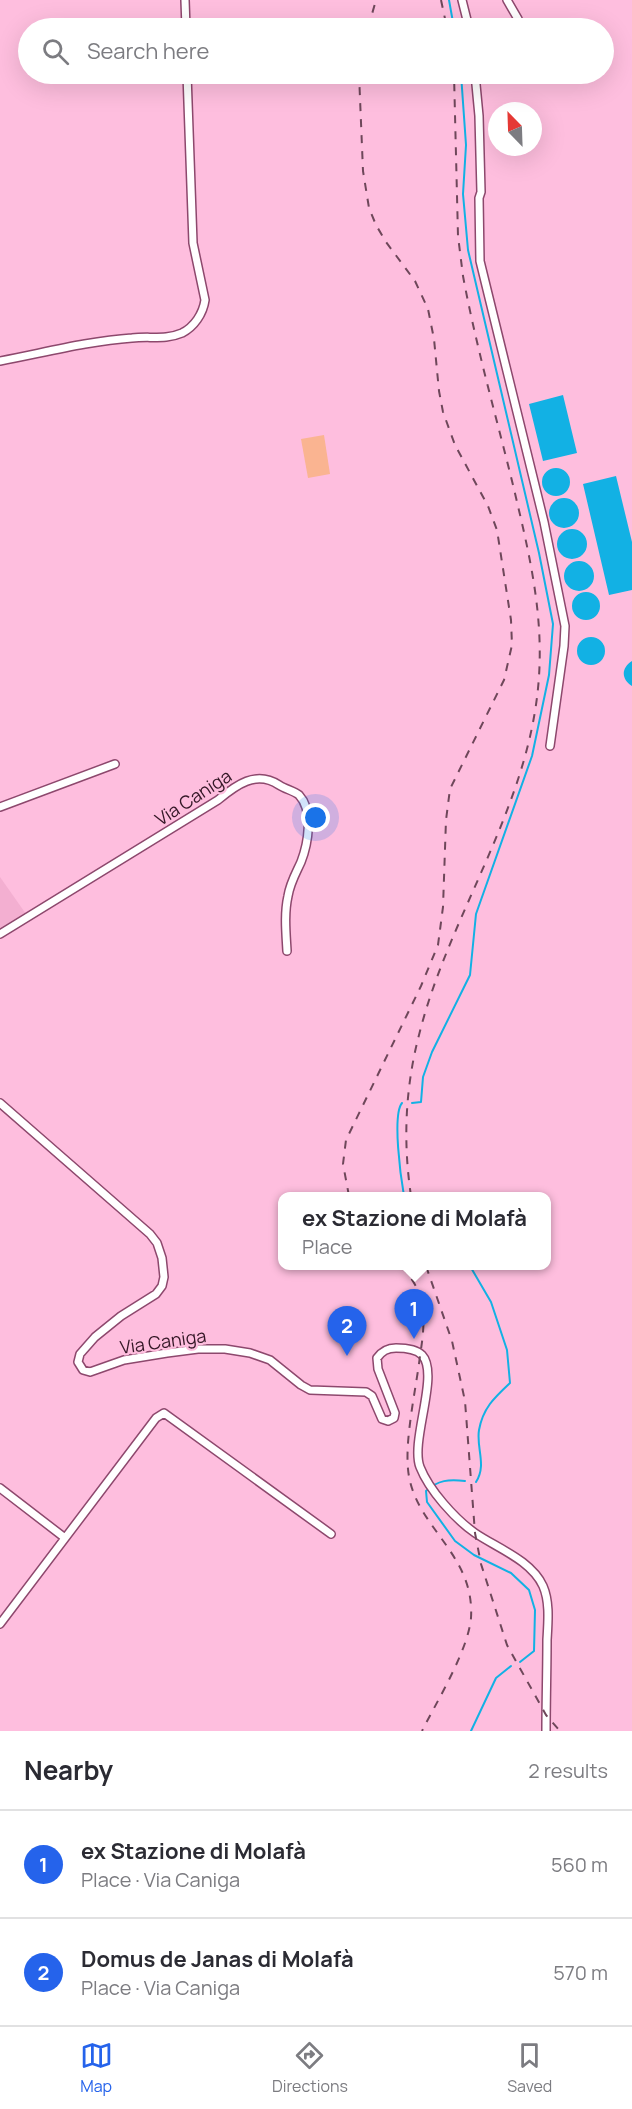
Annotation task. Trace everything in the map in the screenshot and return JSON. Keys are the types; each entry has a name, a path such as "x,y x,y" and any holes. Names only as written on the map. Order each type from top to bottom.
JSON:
{"street":[{"path":"185,0 186,18"},
{"path":"462,0 466,18"},
{"path":"507,0 517,18"},
{"path":"0,361 132,338 171,337 186,331 196,322 204,309 205,300 192,243 187,84"},
{"path":"476,84 481,192 479,198 480,261 544,522 565,626 550,746"},
{"path":"0,807 114,764"},
{"name":"Via Caniga","path":"0,934 218,800 232,788 252,779 262,778 298,794 307,812 308,826 303,853 288,894 285,916 287,951"},
{"name":"Via Caniga","path":"0,1103 150,1234 161,1252 164,1277 160,1290 95,1338 80,1354 78,1362 80,1368 90,1372 124,1360 198,1349 237,1351 270,1360 310,1390 366,1392 372,1396 382,1419 388,1421 394,1418 395,1413 378,1369 377,1358 389,1348 409,1349 420,1354 426,1364 427,1382 418,1458 420,1466 434,1490 460,1522 530,1568 542,1585 548,1614 546,1731"},
{"path":"0,1624 156,1418 164,1413 331,1534"},
{"path":"0,1488 65,1538"}],"shaded area":[{"path":"324,435 330,474 308,478 301,439"},
{"path":"0,877 26,914 0,932"}],"water":[{"path":"563,395 577,453 543,461 529,404"},
{"path":"556,468 566,472 570,482 566,492 556,496 546,492 542,482 546,472"},
{"path":"616,476 632,542 632,590 609,595 583,484"},
{"path":"564,498 570,499 578,507 578,519 570,527 564,528 558,527 550,519 549,513 550,507 558,499"},
{"path":"572,529 578,530 586,538 586,550 578,558 572,559 566,558 558,550 557,544 558,538 566,530"},
{"path":"579,561 589,566 594,576 589,586 579,591 569,586 564,576 569,566"},
{"path":"586,592 596,596 600,606 596,616 586,620 576,616 572,606 576,596"},
{"path":"591,637 601,641 605,651 601,661 591,665 581,661 577,651 581,641"},
{"path":"632,661 632,686 624,677 624,670"}],"waterway":[{"path":"449,0 452,18"},
{"path":"412,1103 421,1102 423,1077 432,1052 470,975 476,914 532,756 549,675 553,624 539,553 468,250 463,194 466,145 462,84"},
{"path":"402,1103 399,1110 397,1133 403,1192"},
{"path":"472,1270 491,1302 507,1350 510,1383 483,1415 478,1437 481,1469 476,1482"},
{"path":"465,1481 439,1482 426,1491 427,1502 455,1541 474,1555 511,1573 529,1590 535,1610 534,1651 520,1662"},
{"path":"471,1731 496,1678 511,1666"}],"railway":[{"path":"371,18 376,0"},
{"path":"441,0 445,18"},
{"path":"348,1192 343,1164 346,1140 421,986 438,945 443,907 446,820 450,789 504,680 512,645 511,620 497,530 488,506 455,445 443,412 428,309 415,281 386,242 369,208 363,171 359,84"},
{"path":"410,1192 406,1136 408,1095 414,1055 431,995 496,838 524,758 534,717 540,657 532,572 463,276 458,236 454,84"},
{"path":"405,1270 419,1293 423,1319 422,1341 409,1428 408,1469 412,1489 421,1507 464,1575 470,1595 471,1618 469,1631 458,1660 422,1731"},
{"path":"427,1270 452,1341 465,1401 475,1533 481,1564 507,1645 546,1715 560,1731"}],"place":[{"name":"ex Stazione di Molafà","path":"414,1339"},
{"name":"Domus de Janas di Molafà","path":"347,1356"}]}
